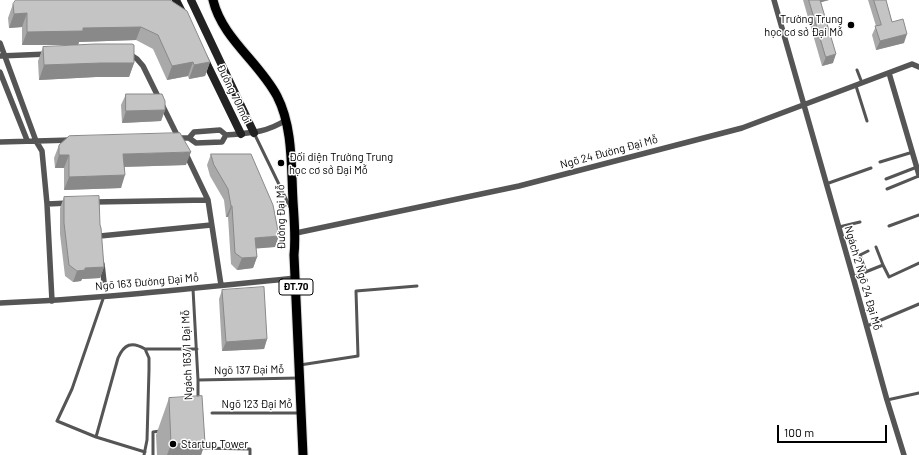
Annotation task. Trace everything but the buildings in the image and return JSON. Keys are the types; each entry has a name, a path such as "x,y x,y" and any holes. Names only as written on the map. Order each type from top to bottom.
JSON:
{"main road":[{"name":"Đường Đại Mỗ","path":"213,0 215,11 222,25 258,69 277,96 286,120 292,158 296,233 294,256 303,455"}],"street":[{"path":"172,11 186,21 176,0"},
{"name":"Đường 70 mới","path":"191,0 254,133"},
{"name":"Ngách 2 Ngõ 24 Đại Mỗ","path":"774,0 887,400 904,455"},
{"path":"0,43 2,56 36,141 42,151 47,204 52,300"},
{"path":"121,52 130,54 143,66 182,145"},
{"name":"Đường 70 mới","path":"201,52 241,134"},
{"path":"2,56 51,54"},
{"name":"Ngõ 24 Đường Đại Mỗ","path":"296,233 519,186 742,128 804,106 912,64 919,67"},
{"path":"0,72 27,140"},
{"path":"889,73 912,152 918,166 919,175"},
{"path":"189,138 194,132 220,130 226,135 254,133 275,127 286,120"},
{"path":"170,138 189,138 196,143 222,142 226,135"},
{"path":"0,142 27,140 76,140"},
{"path":"185,152 208,200 221,285"},
{"path":"91,202 208,200"},
{"path":"99,202 99,209"},
{"path":"47,204 77,203"},
{"path":"100,236 211,225"},
{"path":"100,229 100,244"},
{"path":"102,259 104,282"},
{"name":"Ngõ 163 Đường Đại Mỗ","path":"0,303 193,289 296,278"}],"lane":[{"path":"857,70 862,83"},
{"path":"856,86 867,121"},
{"path":"254,133 294,216"},
{"path":"880,162 912,152"},
{"path":"886,179 918,166"},
{"path":"826,184 871,168"},
{"path":"887,189 919,175"},
{"path":"889,226 919,215"},
{"path":"839,227 860,222"},
{"path":"876,247 889,277 919,263"},
{"path":"866,272 860,254 868,251"},
{"path":"853,277 883,265"},
{"path":"300,365 358,356 356,291 417,286"},
{"name":"Ngách 163/1 Đại Mỗ","path":"193,289 197,349 198,404"},
{"path":"104,296 72,389 57,422 145,454 147,440 149,370 149,358 146,349"},
{"path":"867,326 919,304"},
{"path":"96,437 118,358 122,350 128,345 137,344 146,349 197,349"},
{"name":"Ngõ 137 Đại Mỗ","path":"198,380 300,378"},
{"path":"887,400 919,393"},
{"name":"Ngõ 123 Đại Mỗ","path":"212,413 302,413"},
{"path":"153,455 153,432 161,431"},
{"path":"194,448 250,449 250,455"}],"place":[{"name":"Trường Trung học cơ sở Đại Mỗ","path":"851,25"},
{"name":"Đối diện Trường Trung học cơ sở Đại Mỗ","path":"281,163"},
{"name":"Startup Tower","path":"173,444"}]}
